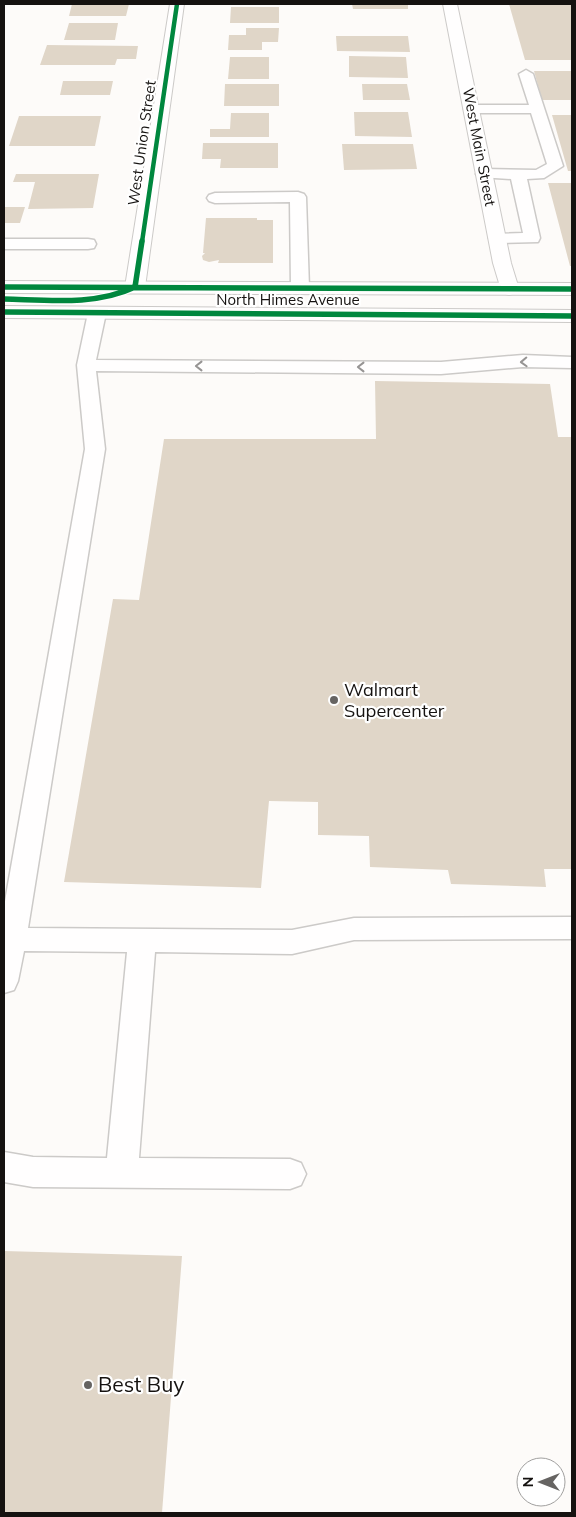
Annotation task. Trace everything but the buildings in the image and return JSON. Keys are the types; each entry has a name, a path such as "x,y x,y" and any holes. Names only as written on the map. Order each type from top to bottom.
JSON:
{"street":[{"name":"West Union Street","path":"135,287 177,4"},
{"name":"West Main Street","path":"450,4 509,289"},
{"name":"North Himes Avenue","path":"4,287 572,290"},
{"path":"4,299 109,297 126,293 135,287"},
{"path":"96,313 107,305 135,299 320,300 413,289"},
{"name":"North Himes Avenue","path":"4,312 572,316"}],"lane":[{"path":"484,174 539,175 555,166 526,74"},
{"path":"471,109 537,109"},
{"path":"497,238 532,238 518,174"},
{"path":"215,198 298,197 300,288"},
{"path":"4,244 88,244"},
{"path":"4,981 95,449 86,366 96,313"},
{"path":"86,366 441,368 522,361 572,362"},
{"path":"12,939 292,942 354,929 572,928"},
{"path":"122,1172 142,940"},
{"path":"4,1167 33,1172 290,1174"}],"cycle path":[{"path":"4,299 90,299 123,293 135,287 177,4"},
{"path":"4,287 572,289"},
{"path":"4,312 572,316"}],"place":[{"name":"Walmart Supercenter","path":"334,700"},
{"name":"Best Buy","path":"88,1385"}]}
